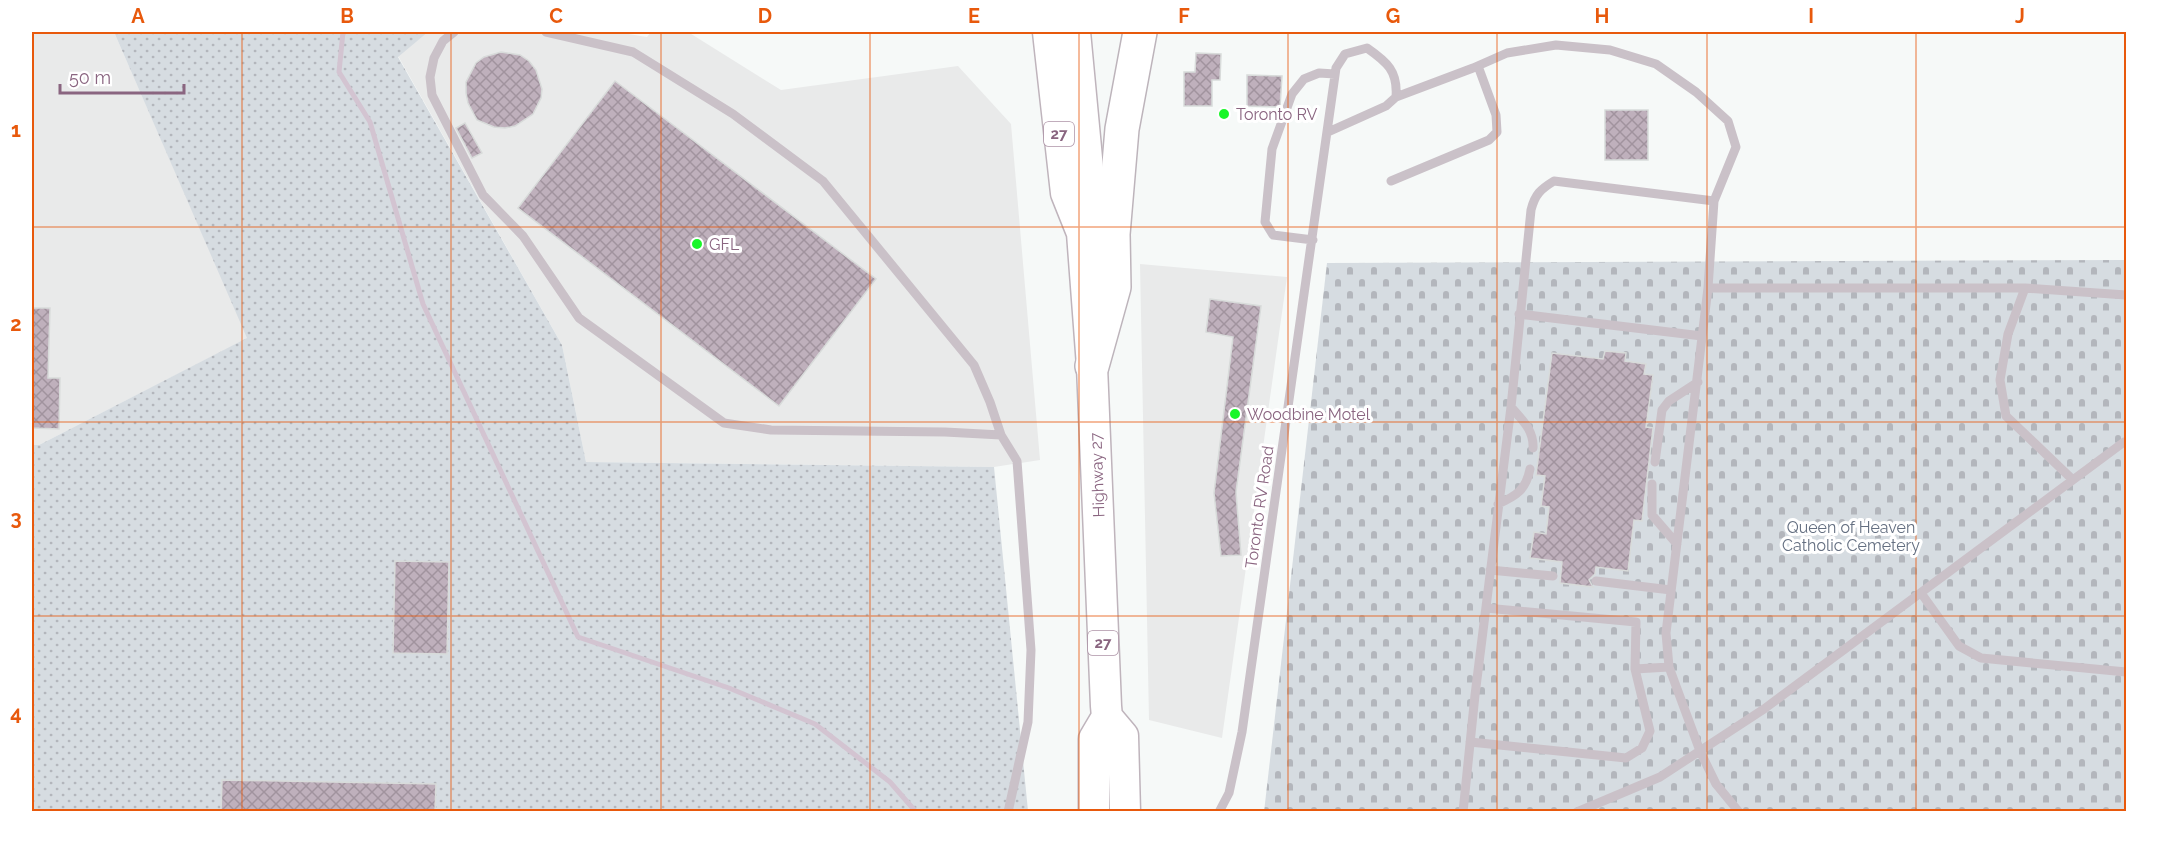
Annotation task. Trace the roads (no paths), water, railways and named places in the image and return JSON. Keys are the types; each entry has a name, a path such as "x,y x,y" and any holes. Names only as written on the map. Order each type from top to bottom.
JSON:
{"highway":[{"path":"1092,366 1114,287 1113,234 1122,129 1140,32"}],"main road":[{"name":"Highway 27","path":"1048,32 1066,193 1082,233"},
{"name":"Highway 27","path":"1075,32 1090,190 1082,233 1092,366 1107,717 1094,739 1094,812"},
{"path":"1107,717 1123,736 1125,812"}],"lane":[{"path":"454,32 443,41 434,58 430,77 432,95 483,195 523,236 579,318 724,423 771,430 1001,435"},
{"path":"546,32 633,52 733,114 823,181 974,365 1001,435 1017,461 1031,650 1028,722 1008,812"},
{"path":"1328,132 1386,106 1396,97 1507,53 1556,45 1610,50 1656,64 1696,92 1728,121 1736,147 1714,201 1698,381 1666,633 1669,668 1700,751 1716,784 1738,812"},
{"path":"1313,240 1273,235 1265,222 1272,149 1292,94 1304,79 1319,73 1335,74 1345,54 1367,48 1388,63 1397,86 1396,97"},
{"path":"1391,181 1489,140 1497,132 1496,115 1478,66"},
{"name":"Toronto RV Road","path":"1219,812 1229,793 1242,732 1335,74"},
{"path":"1462,812 1534,197 1541,189 1554,181 1714,201"},
{"path":"1708,288 2025,288 2127,296"},
{"path":"2025,288 2008,334 2000,380 2006,416 2073,480"},
{"path":"1519,314 1702,336"},
{"path":"1655,462 1662,410 1669,401 1698,381"},
{"path":"1511,407 1528,425 1533,448"},
{"path":"1576,812 1660,777 1764,709 2126,442"},
{"path":"1498,504 1523,490 1530,469"},
{"path":"1652,484 1652,515 1677,544"},
{"path":"1490,570 1553,576"},
{"path":"1596,581 1671,590"},
{"path":"1921,593 1959,646 1981,658 2127,672"},
{"path":"1470,742 1626,758 1642,748 1650,731 1635,669 1636,622 1486,608"},
{"path":"1635,669 1669,668"}],"waterway":[{"path":"343,32 339,72 370,122 423,304 578,637 729,688 815,724 890,782 916,812"}],"place":[{"name":"Toronto RV","path":"1224,114"},
{"name":"GFL","path":"697,244"},
{"name":"Woodbine Motel","path":"1235,414"}],"park label":[{"name":"Queen of Heaven Catholic Cemetery","path":"1851,536"}]}
